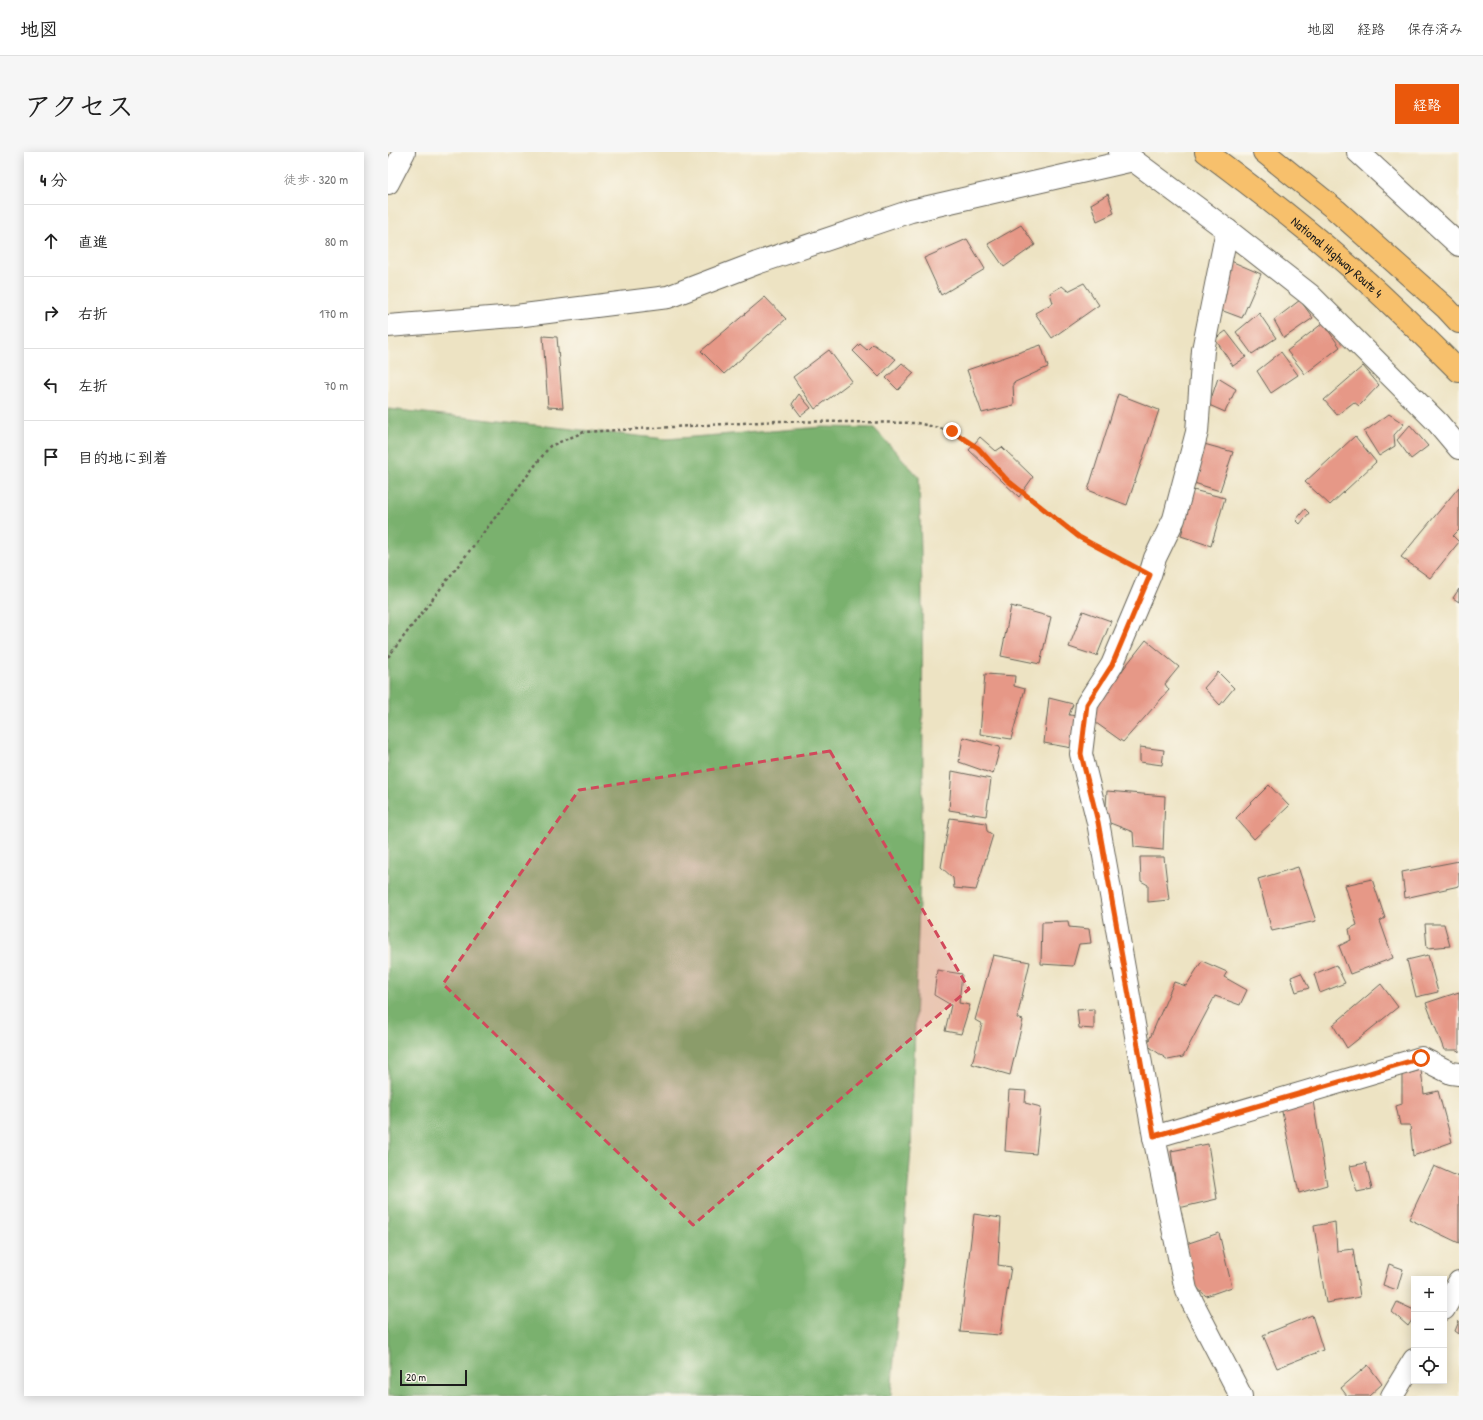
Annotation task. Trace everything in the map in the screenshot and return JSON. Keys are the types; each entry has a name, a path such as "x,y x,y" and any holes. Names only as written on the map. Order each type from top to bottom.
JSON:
{"highway":[{"name":"National Highway Route 4","path":"1206,152 1265,196 1367,282 1459,371"},
{"path":"1264,152 1336,210 1446,308 1459,322"}],"street":[{"path":"388,184 404,152"},
{"path":"1358,152 1459,246"},
{"path":"388,326 516,316 668,297 758,263 911,211 1126,156 1227,230 1310,295 1438,423 1459,448"},
{"path":"1227,230 1203,350 1197,432 1174,519 1155,558 1150,575 1112,665 1087,704 1081,754 1098,822 1154,1136 1186,1290 1240,1396"},
{"path":"1154,1136 1421,1058 1450,1073 1459,1074"},
{"path":"1447,1304 1459,1282"},
{"path":"1392,1396 1411,1365"}],"path":[{"path":"388,657 550,446 584,432 778,421 916,423 952,431 978,448 1007,480 1079,537 1150,575"}],"highlighted area":[{"path":"830,751 969,989 693,1225 443,984 579,790"}],"green space":[{"path":"388,409 666,439 823,427 874,428 919,477 922,591 923,777 911,1150 891,1396 388,1396"}],"building":[{"path":"1108,194 1114,213 1097,221 1091,204"},
{"path":"1021,225 1035,245 1004,267 988,244"},
{"path":"967,239 985,269 941,295 924,258"},
{"path":"1231,261 1261,274 1242,318 1218,309"},
{"path":"1084,283 1099,305 1052,338 1035,313 1053,303 1050,293 1062,286 1068,291"},
{"path":"765,297 786,319 724,374 701,351"},
{"path":"1300,300 1313,318 1284,338 1274,320"},
{"path":"1259,313 1276,338 1252,354 1236,332"},
{"path":"1323,323 1340,347 1305,374 1287,351"},
{"path":"1226,331 1246,357 1233,366 1215,339"},
{"path":"543,336 557,337 563,408 548,407"},
{"path":"860,344 867,350 873,344 896,359 879,377 853,351"},
{"path":"1041,345 1048,367 1013,383 1014,405 982,413 967,370"},
{"path":"829,350 852,381 815,409 793,377"},
{"path":"1281,352 1298,375 1271,393 1257,371"},
{"path":"902,363 914,373 898,390 886,378"},
{"path":"1363,366 1379,385 1359,406 1354,402 1337,415 1324,400"},
{"path":"1218,378 1236,389 1225,412 1209,405"},
{"path":"799,394 811,408 801,416 792,404"},
{"path":"1118,394 1159,410 1127,505 1088,490"},
{"path":"1389,414 1404,424 1394,435 1395,446 1379,456 1364,432"},
{"path":"1410,425 1428,446 1411,459 1397,440"},
{"path":"1355,436 1376,462 1330,505 1305,482"},
{"path":"980,437 996,451 1002,447 1033,477 1019,497 969,450"},
{"path":"1204,444 1233,452 1220,491 1194,483"},
{"path":"1459,487 1459,530 1453,536 1459,542 1430,578 1401,557"},
{"path":"1193,490 1225,498 1211,546 1181,536"},
{"path":"1305,509 1309,513 1300,524 1296,520"},
{"path":"1459,589 1459,602 1453,598"},
{"path":"1011,606 1051,617 1040,664 1001,656"},
{"path":"1083,611 1111,621 1097,656 1069,647"},
{"path":"1146,640 1179,667 1165,684 1169,690 1123,742 1089,718 1106,691"},
{"path":"1218,672 1234,688 1220,705 1204,688"},
{"path":"985,674 1015,676 1014,686 1025,689 1011,739 980,734"},
{"path":"1049,698 1073,704 1069,715 1078,716 1072,748 1044,743"},
{"path":"963,737 1000,747 993,774 959,762"},
{"path":"1140,747 1164,750 1162,765 1140,762"},
{"path":"952,771 991,779 986,816 949,810"},
{"path":"1269,785 1289,806 1254,839 1236,818"},
{"path":"1107,791 1165,796 1163,850 1134,847 1133,832 1105,821"},
{"path":"950,818 986,823 987,831 993,835 976,890 954,888 953,878 941,867"},
{"path":"1140,857 1164,857 1169,900 1148,902 1148,885 1141,881"},
{"path":"1459,861 1459,886 1405,898 1402,872"},
{"path":"1298,867 1316,921 1272,931 1258,879"},
{"path":"1372,879 1385,918 1380,921 1393,958 1350,974 1339,946 1351,940 1349,929 1357,925 1345,885"},
{"path":"1068,921 1069,927 1089,929 1091,943 1079,944 1073,966 1041,964 1042,922"},
{"path":"1425,924 1444,924 1450,946 1427,948"},
{"path":"993,955 1030,962 1017,1018 1023,1020 1010,1075 972,1064 982,1024 975,1020"},
{"path":"1428,955 1438,992 1416,997 1407,960"},
{"path":"1202,961 1227,972 1224,977 1247,990 1240,1005 1215,996 1183,1057 1168,1060 1147,1045 1174,982 1186,986"},
{"path":"1336,965 1345,983 1320,993 1314,974"},
{"path":"937,970 962,974 959,1003 970,1005 961,1034 945,1031 951,1005 934,995"},
{"path":"1301,973 1309,988 1296,992 1291,977"},
{"path":"1381,984 1398,1007 1347,1048 1333,1025"},
{"path":"1459,992 1459,1052 1457,1050 1444,1050 1426,1003"},
{"path":"1094,1009 1094,1029 1079,1028 1077,1010"},
{"path":"1421,1070 1424,1094 1438,1091 1452,1142 1413,1156 1410,1125 1400,1125 1396,1106 1402,1104 1402,1075"},
{"path":"1009,1090 1026,1091 1025,1103 1041,1107 1036,1154 1005,1151"},
{"path":"1313,1101 1327,1185 1299,1193 1281,1107"},
{"path":"1208,1144 1217,1199 1179,1208 1171,1151"},
{"path":"1366,1163 1372,1189 1357,1192 1350,1166"},
{"path":"1434,1166 1459,1177 1459,1243 1409,1219"},
{"path":"974,1214 1001,1218 998,1265 1011,1267 1000,1335 960,1332"},
{"path":"1335,1222 1337,1251 1353,1249 1360,1297 1326,1303 1314,1226"},
{"path":"1219,1233 1232,1287 1206,1296 1194,1285 1186,1244"},
{"path":"1389,1264 1403,1269 1397,1290 1383,1285"},
{"path":"1397,1302 1411,1309 1411,1322 1408,1326 1392,1312"},
{"path":"1312,1315 1323,1350 1277,1368 1263,1335"},
{"path":"1459,1321 1459,1334 1455,1331"},
{"path":"1368,1365 1382,1384 1369,1396 1347,1396 1341,1388"}],"route":[{"path":"952,431 978,448 1007,480 1079,537 1150,575 1112,665 1087,704 1081,754 1098,822 1154,1136 1421,1058"}]}
